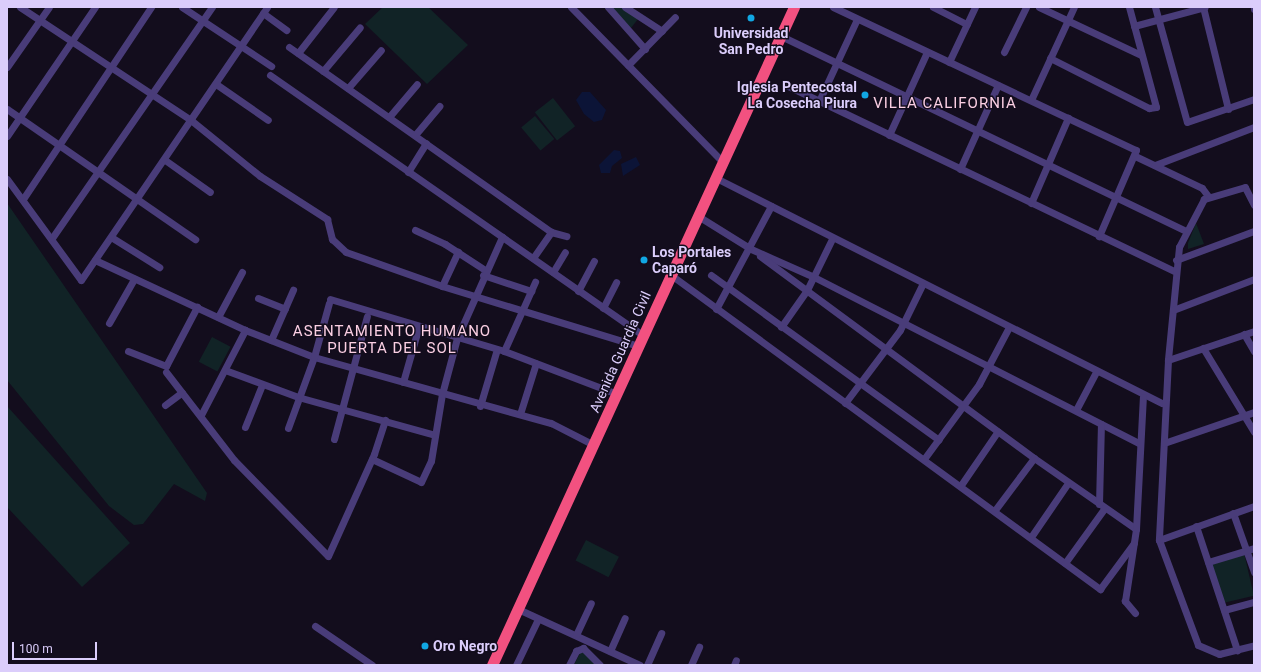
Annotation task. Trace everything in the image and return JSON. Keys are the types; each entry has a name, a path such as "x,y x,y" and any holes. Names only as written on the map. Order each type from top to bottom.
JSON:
{"highway":[{"name":"Avenida Guardia Civil","path":"492,665 794,7"}],"street":[{"path":"20,7 109,69 192,121 260,176 327,219 337,246 442,286 638,346"},
{"path":"7,67 49,7"},
{"path":"7,136 94,7"},
{"path":"22,199 151,7"},
{"path":"182,7 271,66"},
{"path":"52,238 212,7"},
{"path":"298,53 334,7"},
{"path":"571,7 723,162"},
{"path":"608,7 645,49"},
{"path":"625,7 662,31"},
{"path":"833,7 1136,150 1135,156 1118,196 1099,236"},
{"path":"933,7 967,24"},
{"path":"950,62 975,7"},
{"path":"1004,52 1026,7"},
{"path":"1039,7 1141,56"},
{"path":"1031,100 1074,7"},
{"path":"1050,58 1153,109 1129,7"},
{"path":"1155,7 1186,122 1254,99"},
{"path":"1134,26 1204,7 1228,109"},
{"path":"7,179 52,238 81,280 192,121 265,10 286,30"},
{"path":"628,65 676,17"},
{"path":"819,101 857,19"},
{"path":"323,71 360,27"},
{"path":"781,36 1118,196 1185,230"},
{"path":"290,47 551,232 566,236"},
{"path":"348,88 381,50"},
{"path":"889,135 927,52"},
{"path":"270,75 643,335"},
{"path":"216,84 268,120"},
{"path":"389,117 417,84"},
{"path":"786,85 1174,271"},
{"path":"960,169 976,129 998,85"},
{"path":"415,135 439,106"},
{"path":"7,109 195,239"},
{"path":"1031,203 1068,118"},
{"path":"1155,165 1254,126"},
{"path":"408,172 426,143"},
{"path":"1135,156 1202,188 1208,196"},
{"path":"164,160 210,192"},
{"path":"716,178 1008,329 1143,397 1161,403"},
{"path":"1254,205 1245,187 1208,196 1200,201 1185,230 1176,260 1168,360 1159,540 1198,645 1219,654 1254,645"},
{"path":"716,309 751,249 772,206"},
{"path":"698,216 751,249 1068,483 1136,529"},
{"path":"415,230 458,251 484,272 531,291"},
{"path":"1176,260 1254,231"},
{"path":"533,258 551,232"},
{"path":"111,237 159,267"},
{"path":"372,459 421,482 431,462 442,394 457,338 484,272 502,237"},
{"path":"781,327 807,290 832,239"},
{"path":"751,249 814,276 1140,444"},
{"path":"442,286 458,251"},
{"path":"553,272 565,252"},
{"path":"95,260 245,330 314,357 403,382 480,406 520,414 551,423 594,445"},
{"path":"578,291 594,261"},
{"path":"218,317 242,272"},
{"path":"671,275 845,403 961,485 1100,589 1134,543"},
{"path":"711,275 781,327 940,440"},
{"path":"109,323 134,279"},
{"path":"1173,310 1254,279"},
{"path":"480,406 500,350 522,311 535,282"},
{"path":"603,308 616,282"},
{"path":"845,403 887,348 904,322 922,285"},
{"path":"271,340 293,290"},
{"path":"258,298 285,309"},
{"path":"288,428 298,397 314,357 330,301 500,350 616,394"},
{"path":"128,351 166,366 197,307"},
{"path":"334,439 340,409 367,316"},
{"path":"403,382 419,326"},
{"path":"924,459 940,440 964,405 989,366 1008,329"},
{"path":"201,415 245,330"},
{"path":"1168,360 1254,331"},
{"path":"1244,334 1254,351"},
{"path":"1203,348 1254,432"},
{"path":"520,414 536,363"},
{"path":"225,370 262,385 298,397 436,435"},
{"path":"166,372 201,415 234,460 328,556 372,459 385,420"},
{"path":"1076,410 1096,372"},
{"path":"245,427 262,385"},
{"path":"165,405 182,392"},
{"path":"1135,613 1125,601 1136,529 1143,397"},
{"path":"1164,443 1254,412"},
{"path":"1065,563 1102,506 1101,424"},
{"path":"961,485 998,431"},
{"path":"995,510 1034,458"},
{"path":"1031,537 1068,483"},
{"path":"1159,540 1254,506"},
{"path":"1234,513 1250,549 1254,572"},
{"path":"1196,526 1237,650"},
{"path":"1208,562 1250,549"},
{"path":"576,635 591,602"},
{"path":"1224,610 1254,602"},
{"path":"518,609 640,665"},
{"path":"610,651 625,618"},
{"path":"516,665 538,619"},
{"path":"315,626 372,665"},
{"path":"647,665 661,633"},
{"path":"690,665 699,647"},
{"path":"569,665 576,651 583,648 600,665"}],"shaded area":[{"path":"383,7 428,7 468,45 427,84 365,24"},
{"path":"612,7 621,7 638,19 631,28"},
{"path":"553,98 575,126 557,141 535,112"},
{"path":"535,116 554,139 540,151 521,128"},
{"path":"7,203 207,493 205,501 174,484 143,524 134,525 109,506 7,380"},
{"path":"1196,223 1204,244 1188,249 1188,243"},
{"path":"212,337 231,347 217,372 199,362"},
{"path":"7,406 130,543 82,587 7,507"},
{"path":"586,540 619,557 609,577 576,560"},
{"path":"1244,553 1254,596 1221,604 1211,561"},
{"path":"580,653 587,653 597,665 574,665"}],"water":[{"path":"582,92 590,92 606,110 602,120 594,122 584,114 576,100"},
{"path":"614,150 620,151 622,158 612,166 610,173 601,173 599,165"},
{"path":"636,157 640,165 623,176 621,164"}],"place":[{"name":"Universidad San Pedro","path":"751,18"},
{"name":"Iglesia Pentecostal La Cosecha Piura","path":"865,95"},
{"name":"Los Portales Caparó","path":"644,260"},
{"name":"Oro Negro","path":"425,646"}],"district":[{"name":"VILLA CALIFORNIA","path":"945,104"},
{"name":"ASENTAMIENTO HUMANO PUERTA DEL SOL","path":"392,340"}]}
